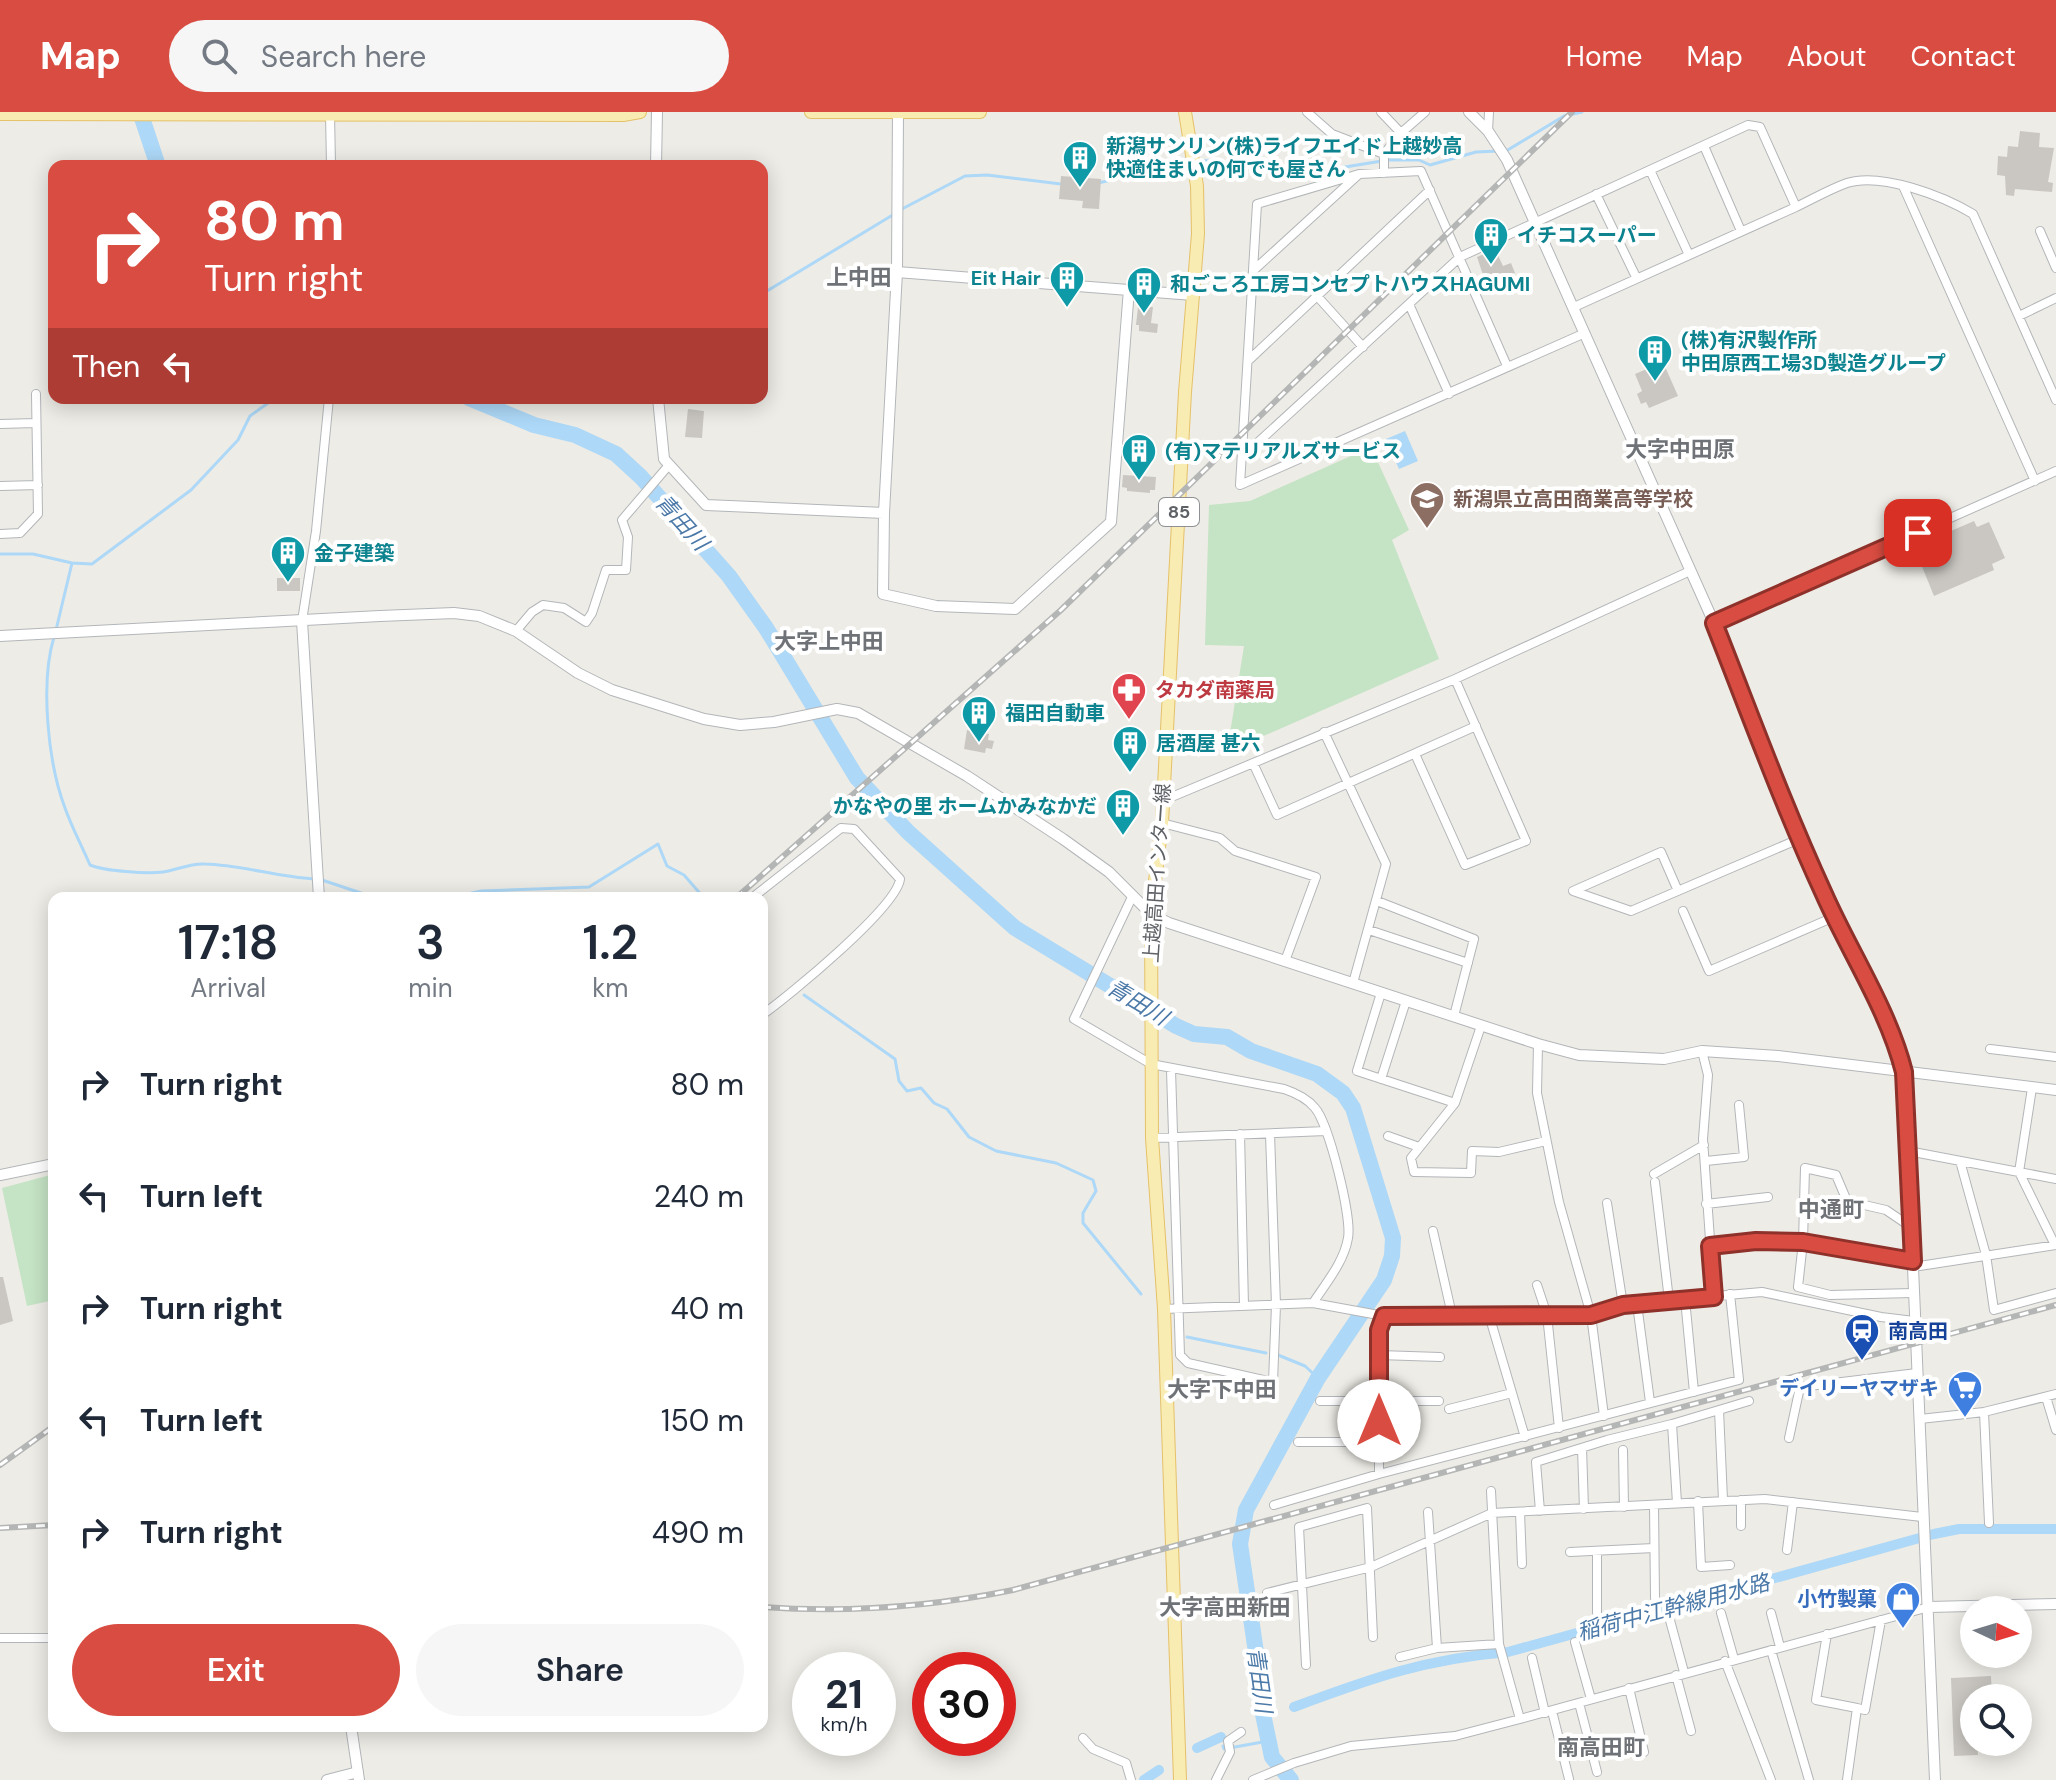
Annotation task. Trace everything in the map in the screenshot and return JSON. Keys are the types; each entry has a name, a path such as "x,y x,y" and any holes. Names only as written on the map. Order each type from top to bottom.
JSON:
{"main road":[{"path":"0,114 608,115 640,112"},
{"path":"811,112 980,112"},
{"name":"上越高田インター線","path":"1180,1780 1164,1309 1152,1138 1151,914 1162,823 1198,234 1197,186 1185,112"}],"street":[{"path":"656,160 657,112"},
{"path":"1307,112 1332,134 1384,154"},
{"path":"1381,112 1401,133"},
{"path":"1384,170 1384,154 1401,133 1425,112"},
{"path":"1469,112 1488,131 1507,160 1574,307 1714,623 1799,839 1834,917 1888,1022 1904,1072 1935,1780"},
{"path":"1488,131 1489,112"},
{"path":"330,113 331,160"},
{"path":"898,113 897,272 884,513 883,594 936,606 1015,609 1111,522 1129,289"},
{"path":"1242,457 1460,257 1534,221 1748,125 1760,127 1796,207"},
{"path":"1704,146 1741,231"},
{"path":"1507,366 1421,171 1384,170 1359,174 1257,204 1240,485 1585,333"},
{"path":"1650,170 1689,255"},
{"path":"1255,269 1359,174"},
{"path":"1574,307 1847,183 1861,180 1903,186 1973,214 2056,400"},
{"path":"1903,186 2035,481"},
{"path":"1249,360 1430,190"},
{"path":"1596,194 1636,277"},
{"path":"2040,231 2056,268"},
{"path":"897,272 1193,295"},
{"path":"1317,296 1363,347"},
{"path":"2019,316 2056,298"},
{"path":"1409,304 1449,394"},
{"path":"0,534 20,533 38,514 36,394"},
{"path":"319,892 302,621 316,531 328,404"},
{"path":"659,404 664,459 706,505 884,513"},
{"path":"0,424 36,423"},
{"path":"516,631 532,612 543,605 564,608 586,622 606,570 626,570 628,537 622,520 669,465"},
{"path":"1714,623 2056,471"},
{"path":"0,486 38,485"},
{"path":"1162,801 1455,679 1690,571"},
{"path":"0,636 454,613 479,616 516,631 578,673 612,690 669,709 740,725 774,722 822,711 851,711 893,731 1063,839 1102,867 1151,914 1183,928 1538,1044 1579,1055 1664,1059 1702,1051 1778,1056 2056,1090"},
{"path":"1415,754 1465,865 1526,841 1455,679"},
{"path":"1253,763 1277,815 1476,726"},
{"path":"1324,732 1386,864 1353,983"},
{"path":"1162,823 1220,838 1235,851 1316,877 1285,961"},
{"path":"760,892 841,828 854,829 900,879 899,889 844,945 792,995 768,1011"},
{"path":"1678,891 1661,852 1573,891 1631,911 1678,891 1799,839"},
{"path":"1133,895 1074,1019 1151,1064 1297,1093 1314,1107 1326,1131 1348,1211 1349,1237 1342,1257 1313,1303"},
{"path":"1377,901 1474,939 1454,1016"},
{"path":"1683,911 1709,971 1834,917"},
{"path":"1369,930 1468,963"},
{"path":"1381,993 1357,1071 1455,1103"},
{"path":"1381,1079 1406,1001"},
{"path":"1481,1026 1455,1103 1411,1158 1414,1172 1471,1173 1472,1151 1499,1152 1546,1141"},
{"path":"1538,1044 1537,1093 1559,1202 1591,1315 1604,1416"},
{"path":"1990,1049 2056,1057"},
{"path":"1702,1051 1708,1075 1703,1115 1714,1297"},
{"path":"1171,1070 1181,1309 1180,1355 1188,1363 1273,1382 1276,1305 1270,1134"},
{"path":"1710,1246 1756,1241 1803,1242 1913,1264 2056,1245 2019,1172 2032,1088"},
{"path":"1706,1161 1744,1157 1739,1105"},
{"path":"1152,1138 1326,1131"},
{"path":"1240,1134 1244,1306"},
{"path":"1388,1136 1419,1147"},
{"path":"1669,1300 1654,1178 1704,1145"},
{"path":"1908,1151 2056,1179"},
{"path":"1960,1161 1986,1255 1994,1310 2056,1293"},
{"path":"0,1175 48,1165"},
{"path":"1911,1227 1886,1210 1847,1201 1836,1175 1805,1168 1798,1287 1830,1295 1913,1293"},
{"path":"1706,1204 1768,1197"},
{"path":"1607,1203 1623,1305"},
{"path":"1433,1231 1452,1315"},
{"path":"1537,1285 1547,1315 1559,1428"},
{"path":"1164,1309 1313,1303 1384,1316 1591,1315 1623,1305 1762,1292 1914,1321"},
{"path":"1274,1505 1379,1474 1739,1380 1730,1294"},
{"path":"1685,1299 1694,1392"},
{"path":"1637,1304 1650,1402"},
{"path":"1489,1315 1525,1437"},
{"path":"1379,1474 1379,1330 1384,1316"},
{"path":"1379,1355 1440,1357"},
{"path":"1789,1438 1800,1387 1917,1373"},
{"path":"1449,1409 1512,1393"},
{"path":"1920,1419 1984,1412 2056,1394"},
{"path":"2046,1397 2056,1430"},
{"path":"1320,1401 1439,1401"},
{"path":"1540,1511 1536,1462 1749,1401"},
{"path":"1719,1410 1723,1500"},
{"path":"1984,1412 1989,1523"},
{"path":"1672,1424 1677,1503"},
{"path":"1298,1442 1379,1442"},
{"path":"1582,1448 1584,1509"},
{"path":"1623,1450 1624,1507"},
{"path":"1491,1491 1499,1644 1520,1719"},
{"path":"1267,1593 1371,1567 1492,1513 1741,1500 1793,1502 1922,1517"},
{"path":"1741,1500 1741,1526"},
{"path":"1698,1501 1701,1567 1730,1565"},
{"path":"1787,1550 1793,1502"},
{"path":"1654,1505 1655,1598"},
{"path":"1306,1665 1299,1527 1367,1508 1373,1637"},
{"path":"1428,1512 1437,1648"},
{"path":"1520,1512 1522,1564"},
{"path":"1570,1552 1654,1548"},
{"path":"1597,1552 1597,1613"},
{"path":"1256,1779 1294,1763 1351,1746 1455,1736 1929,1607 2056,1604"},
{"path":"1668,1613 1691,1731"},
{"path":"1721,1613 1729,1660 1771,1780"},
{"path":"1771,1613 1776,1648 1809,1780"},
{"path":"1827,1634 1816,1700 1865,1710 1881,1620"},
{"path":"0,1638 48,1638"},
{"path":"1575,1642 1591,1699"},
{"path":"1400,1657 1437,1648 1499,1644"},
{"path":"1532,1658 1569,1779"},
{"path":"1629,1688 1644,1752"},
{"path":"1579,1703 1597,1772"},
{"path":"1847,1780 1857,1708"},
{"path":"327,1780 358,1776 352,1732"},
{"path":"1216,1780 1229,1748 1228,1741 1241,1732"},
{"path":"1083,1738 1093,1749 1126,1763 1131,1780"}],"green space":[{"path":"1371,447 1409,530 1392,540 1439,659 1227,752 1244,646 1205,645 1209,505 1250,501"},
{"path":"48,1176 48,1301 27,1306 2,1188"}],"water":[{"path":"1405,431 1418,461 1399,469 1386,439"}],"building":[{"path":"2020,131 2040,133 2039,147 2054,148 2048,182 2053,183 2052,192 2015,189 2014,196 2006,195 2005,176 1997,175 1998,156 2007,157 2008,146 2018,147"},
{"name":"新潟サンリン(株)ライフエイド上越妙高 快適住まいの何でも屋さん","path":"1061,176 1101,179 1099,209 1082,208 1083,201 1059,199"},
{"name":"イチコスーパー","path":"1495,249 1503,266 1511,263 1515,273 1494,284 1493,281 1486,284 1477,257"},
{"name":"和ごころ工房コンセプトハウスHAGUMI","path":"1138,307 1153,307 1151,323 1158,324 1157,333 1139,331 1139,325 1136,325"},
{"name":"(株)有沢製作所 中田原西工場3D製造グループ","path":"1663,362 1678,396 1649,408 1646,402 1641,404 1637,394 1642,391 1635,374"},
{"path":"688,409 704,411 702,438 685,437"},
{"name":"(有)マテリアルズサービス","path":"1123,475 1156,477 1155,490 1150,490 1150,493 1127,491 1122,487"},
{"path":"1974,521 1977,527 1989,522 2005,558 1992,564 1994,570 1934,596 1914,547"},
{"name":"金子建築","path":"277,578 300,578 300,591 277,591"},
{"name":"福田自動車","path":"967,730 989,734 988,740 994,741 992,749 986,748 985,753 964,749"},
{"path":"0,1277 3,1277 13,1321 0,1325"},
{"path":"1991,1676 1991,1684 1960,1684 1960,1756 1954,1756 1951,1678"}],"waterway":[{"name":"青田川","path":"140,112 156,160"},
{"path":"1506,151 1564,116 1582,112"},
{"path":"1196,160 1277,166 1302,174 1388,160 1419,160 1430,165 1476,152 1499,151"},
{"path":"1097,183 1164,161 1188,159"},
{"path":"902,209 965,176 987,175 1061,184"},
{"path":"768,290 896,213"},
{"path":"0,554 33,554 92,564 191,490 238,440 250,416 267,404"},
{"name":"青田川","path":"483,404 534,425 575,435 616,454 641,477 729,576 766,628 857,778 908,832 1015,928 1176,1026 1194,1034 1227,1037 1251,1051 1317,1074 1343,1093 1353,1108 1393,1238 1392,1256 1384,1280 1318,1378 1246,1510 1240,1544 1260,1700 1272,1757 1291,1780"},
{"path":"56,630 72,563"},
{"path":"54,637 47,677 50,746 65,808 90,865 147,873 205,864 314,879"},
{"path":"477,892 589,887 658,844 667,866 684,875 699,892"},
{"path":"322,880 358,892"},
{"path":"804,995 895,1059 899,1081 907,1091 921,1088 934,1103 947,1109 969,1137 996,1151 1056,1163 1093,1180 1096,1191 1083,1213 1083,1223 1141,1294"},
{"path":"1187,1337 1266,1353"},
{"path":"1278,1355 1305,1366 1318,1378"},
{"name":"稲荷中江幹線用水路","path":"1294,1707 1399,1671 1451,1659 1508,1652 1934,1534 1959,1529 2056,1529"},
{"name":"稲荷中江幹線用水路","path":"1197,1748 1221,1737"},
{"path":"1223,1746 1224,1749 1268,1741"},
{"name":"稲荷中江幹線用水路","path":"1144,1780 1159,1770"}],"railway":[{"path":"743,892 1061,610 1572,112"},
{"path":"768,1607 888,1607 951,1601 1013,1590 2056,1305"},
{"path":"0,1465 48,1430"},
{"path":"0,1528 48,1525"}],"place":[{"name":"新潟サンリン(株)ライフエイド上越妙高 快適住まいの何でも屋さん","path":"1080,189"},
{"name":"イチコスーパー","path":"1491,266"},
{"name":"Eit Hair","path":"1067,309"},
{"name":"和ごころ工房コンセプトハウスHAGUMI","path":"1144,315"},
{"name":"(株)有沢製作所 中田原西工場3D製造グループ","path":"1655,383"},
{"name":"(有)マテリアルズサービス","path":"1139,482"},
{"name":"新潟県立高田商業高等学校","path":"1427,530"},
{"name":"金子建築","path":"288,584"},
{"name":"タカダ南薬局","path":"1129,721"},
{"name":"福田自動車","path":"979,744"},
{"name":"居酒屋 甚六","path":"1130,774"},
{"name":"かなやの里 ホームかみなかだ","path":"1123,837"},
{"name":"南高田","path":"1862,1362"},
{"name":"デイリーヤマザキ","path":"1965,1419"},
{"name":"小竹製菓","path":"1903,1630"}],"district":[{"name":"上中田","path":"859,277"},
{"name":"大字中田原","path":"1680,449"},
{"name":"大字上中田","path":"829,641"},
{"name":"中通町","path":"1831,1209"},
{"name":"大字下中田","path":"1222,1389"},
{"name":"大字高田新田","path":"1225,1607"},
{"name":"南高田町","path":"1601,1747"}],"route":[{"path":"1379,1421 1379,1330 1384,1316 1591,1315 1623,1305 1714,1297 1710,1246 1733,1243 1803,1242 1913,1261 1904,1072 1900,1055 1888,1022 1834,917 1799,839 1714,623 1918,533"}]}
